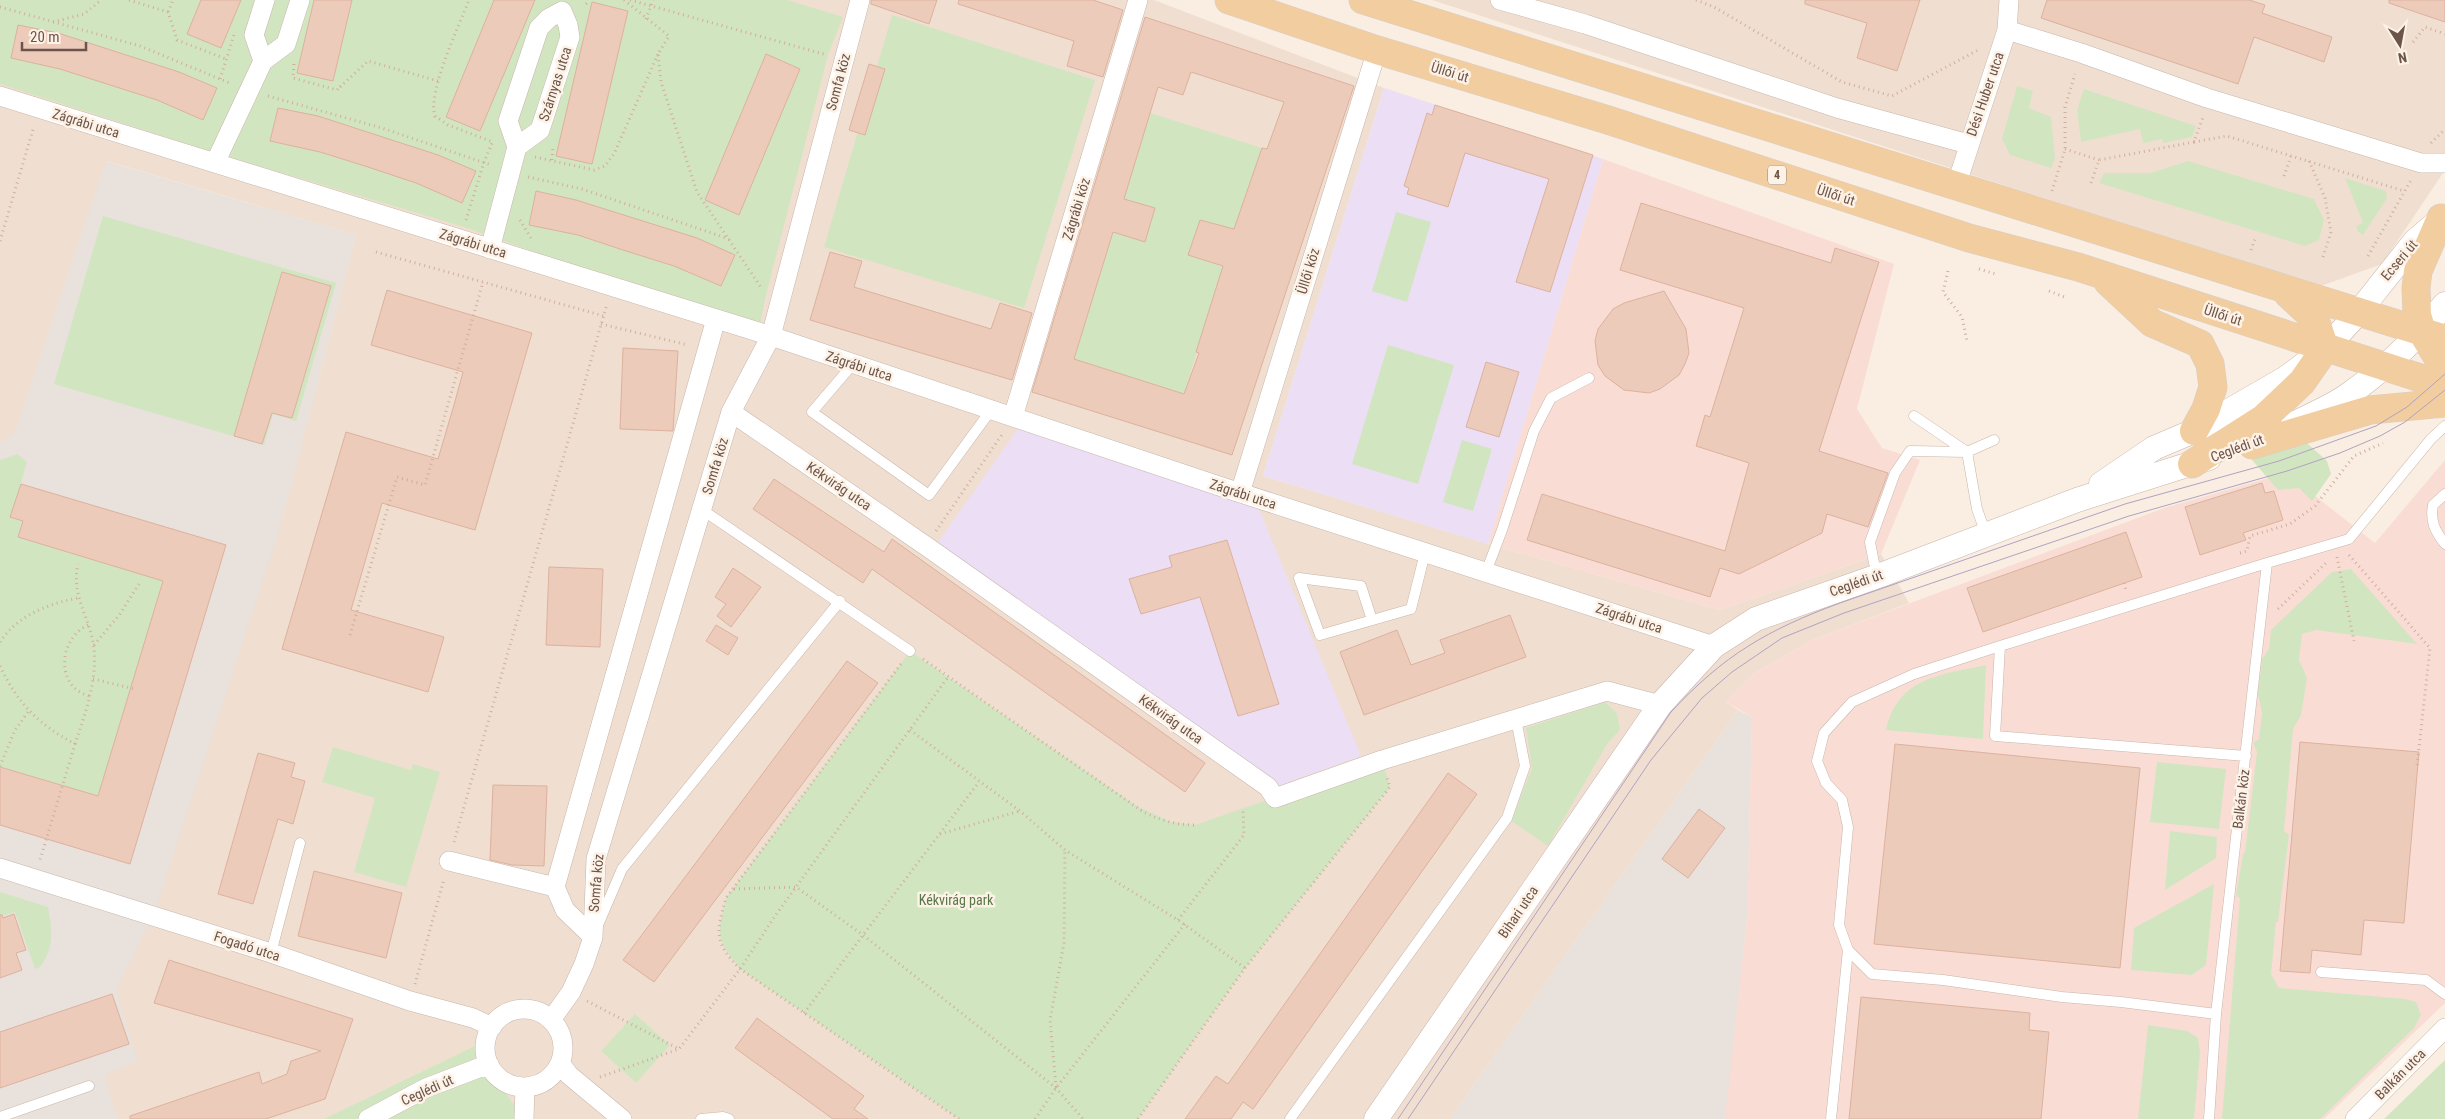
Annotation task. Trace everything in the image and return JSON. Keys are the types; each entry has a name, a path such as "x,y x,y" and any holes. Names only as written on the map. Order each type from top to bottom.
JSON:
{"main road":[{"name":"Üllői út","path":"1229,0 1377,50 1608,120 1969,238 2101,275 2325,349 2445,386"},
{"path":"1363,0 2433,336"},
{"path":"2443,215 2418,271 2417,309 2433,336 2445,369"},
{"path":"2101,275 2152,323 2200,344 2210,364 2213,387 2206,409 2194,431"},
{"path":"2192,464 2264,418 2302,382 2325,349 2315,319 2283,289"},
{"path":"2252,445 2370,410 2445,404"}],"street":[{"path":"262,61 254,35 265,0"},
{"path":"215,163 262,61 286,44 300,0"},
{"name":"Somfa köz","path":"550,1020 571,992 584,964 593,937 596,859 731,412 771,336 860,0"},
{"name":"Zágrábi köz","path":"1013,417 1138,0"},
{"path":"1500,0 1540,6 1585,24 1838,108 1968,144"},
{"name":"Dési Huber utca","path":"1956,186 2006,30 2009,0"},
{"name":"Szárnyas utca","path":"563,6 570,37 540,130 516,150 508,121 523,72 539,28 563,6"},
{"path":"2006,30 2081,53 2226,104 2421,163 2445,163"},
{"name":"Üllői köz","path":"1240,493 1377,50"},
{"name":"Zágrábi utca","path":"0,96 771,336 1240,493 1714,646"},
{"path":"490,249 516,150"},
{"name":"Ecseri út","path":"2325,349 2358,312 2415,241 2443,215"},
{"path":"2433,336 2445,304"},
{"path":"449,860 555,887 716,319"},
{"name":"Ceglédi út","path":"1660,705 1714,646 1756,618 1881,575 2077,500 2252,445 2347,396 2384,367 2433,336"},
{"name":"Ceglédi út","path":"2077,500 2154,448 2194,431 2286,378 2325,349"},
{"name":"Kékvirág utca","path":"731,412 926,546 1268,787 1275,798 1382,760 1607,691 1660,705"},
{"name":"Bihari utca","path":"1376,1119 1660,705"},
{"name":"Fogadó utca","path":"0,868 271,954 410,1001 473,1018 492,1027"},
{"name":"Somfa köz","path":"555,887 565,910 593,937"},
{"path":"517,1010 529,1010 540,1013 550,1020 558,1029 562,1040 560,1064 546,1080 526,1087 503,1081 495,1074 488,1064 485,1054 486,1042 492,1027 505,1014 517,1010"},
{"name":"Balkán utca","path":"2355,1119 2445,1028"},
{"name":"Ceglédi út","path":"368,1119 426,1088 488,1064"},
{"path":"560,1064 569,1075 622,1119"},
{"path":"524,1119 526,1087"}],"lane":[{"path":"853,364 812,412 929,495 991,410"},
{"path":"1486,572 1502,530 1534,431 1551,398 1589,378"},
{"path":"1914,416 1967,452 1977,509 1986,534"},
{"path":"2216,1014 2121,1002 2062,997 1943,980 1872,974 1848,950 1839,925 1848,827 1842,800 1826,783 1817,762 1824,733 1852,702 1914,674 2349,539 2431,439 2445,426"},
{"path":"1881,575 1874,563 1870,542 1895,472 1910,451 1967,452 1994,440"},
{"path":"2445,494 2433,505 2431,517 2434,531 2445,544"},
{"path":"702,509 840,601 910,651"},
{"path":"1372,620 1362,586 1299,578 1320,635 1411,609 1425,553"},
{"name":"Balkán köz","path":"2209,1119 2216,1014 2267,563"},
{"path":"593,937 622,869 840,601"},
{"path":"2000,646 1995,736 2246,756"},
{"path":"1290,1119 1507,818 1526,766 1516,719"},
{"path":"271,954 300,843"},
{"path":"1831,1119 1848,950"},
{"path":"2321,972 2426,980 2445,994"},
{"path":"0,1117 89,1086"},
{"path":"702,1119 723,1117 729,1119"}],"path":[{"path":"52,22 84,14 101,0"},
{"path":"129,0 168,12"},
{"path":"174,0 168,12 177,40 226,59"},
{"path":"469,0 438,81 433,111 435,117 448,125 493,142"},
{"path":"586,4 589,0"},
{"path":"516,150 594,170 605,166 614,154 658,54 669,36 624,0"},
{"path":"630,0 844,62"},
{"path":"646,19 653,0"},
{"path":"1696,0 1714,7 1842,82 1892,96 1986,45"},
{"path":"1714,7 1715,0"},
{"path":"0,8 140,46 248,91 382,128 484,162 510,173 582,190 729,239"},
{"path":"2414,42 2426,27 2445,34"},
{"path":"220,79 229,49"},
{"path":"658,54 661,82 696,192 777,313"},
{"path":"294,64 293,78 337,90 368,61 438,81"},
{"path":"2051,196 2065,149 2065,107 2075,74"},
{"path":"0,241 39,109"},
{"path":"2194,142 2204,114"},
{"path":"2428,147 2445,129"},
{"path":"464,227 484,162 493,142 492,134"},
{"path":"2065,149 2099,160 2227,136 2404,192"},
{"path":"552,160 553,145"},
{"path":"2284,176 2291,156"},
{"path":"2091,183 2099,160"},
{"path":"2309,161 2325,198 2331,232 2323,257"},
{"path":"2368,256 2416,173"},
{"path":"518,214 520,223 537,247"},
{"path":"2251,250 2256,236"},
{"path":"376,252 604,316"},
{"path":"1979,269 1996,274"},
{"path":"1948,271 1943,292 1962,317 1967,341"},
{"path":"350,635 396,477 425,485 483,282"},
{"path":"410,1001 612,287"},
{"path":"2049,291 2067,298"},
{"path":"601,324 707,350"},
{"path":"926,546 1013,417"},
{"path":"2238,554 2247,551 2250,536 2290,524 2315,506 2354,456 2383,443"},
{"path":"2349,539 2342,547 2430,648 2417,766"},
{"path":"2259,626 2336,553 2354,641"},
{"path":"34,879 90,696 93,679 94,645 78,598 76,585 78,564"},
{"path":"2124,583 2127,593 2135,590"},
{"path":"94,645 120,614 139,584"},
{"path":"0,642 7,632 40,609 78,598"},
{"path":"88,625 79,629 72,638 64,662 65,673 72,686 81,694 90,696"},
{"path":"959,1119 740,969 730,960 719,942 718,924 726,898 910,651 1142,811 1161,820 1181,825 1195,825"},
{"path":"0,666 9,686 28,712 75,744"},
{"path":"588,1090 598,1077 679,1049 740,969 796,887 948,677"},
{"path":"93,679 135,689"},
{"path":"0,766 15,730 28,712"},
{"path":"910,730 1020,811 1065,850 1185,924 1245,968"},
{"path":"1138,1119 1245,968 1390,787 1382,760"},
{"path":"804,1013 979,782"},
{"path":"1178,920 1244,835 1243,808"},
{"path":"940,834 1020,811"},
{"path":"1056,1088 1050,1020 1064,943 1065,850"},
{"path":"733,889 796,887 863,935 1056,1088 1083,1119"},
{"path":"1035,1119 1056,1088 1185,924"},
{"path":"571,992 679,1049"}],"shaded area":[{"path":"0,0 1154,0 1384,88 1263,476 1488,544 1720,610 1881,554 1909,603 1812,640 1755,673 1726,702 1738,710 1450,1119 118,1119 103,1075 0,1028","holes":["107,161 356,235 282,520"]},
{"path":"1432,0 2445,0 2445,170 2382,264 2318,287"},
{"path":"1384,88 1603,159 1488,544 1263,476"},
{"path":"1603,159 1894,264 1857,409 1882,448 1920,460 1881,554 1720,610 1488,544"},
{"path":"106,161 356,235 282,521 155,912 116,990 138,1061 104,1075 118,1119 0,1119 0,442 14,434"},
{"path":"1020,426 1257,504 1361,756 1278,786 936,545"},
{"path":"2445,460 2445,1003 2324,1119 1724,1119 1747,917 1752,717 1726,702 1755,673 1812,640 2164,508 2286,473 2375,543"},
{"path":"1738,710 1752,717 1747,917 1725,1119 1450,1119"}],"green space":[{"path":"0,0 788,0 843,17 828,55 766,295 760,325 543,255 464,227 219,154 0,84"},
{"path":"892,15 1095,80 1024,308 824,247"},
{"path":"2017,86 2033,91 2029,108 2051,117 2055,159 2051,168 2010,155 2002,139"},
{"path":"2084,89 2196,126 2192,137 2163,143 2162,139 2143,143 2140,129 2081,142 2077,110"},
{"path":"1150,113 1262,148 1234,229 1200,220 1188,255 1223,266 1184,394 1074,359 1113,232 1145,242 1155,208 1124,199"},
{"path":"2188,161 2314,199 2324,220 2319,240 2305,246 2099,183 2104,173 2151,173"},
{"path":"2345,178 2386,191 2387,198 2363,235 2358,232 2356,226 2363,223"},
{"path":"1396,212 1431,222 1407,302 1372,291"},
{"path":"103,216 336,283 296,421 273,414 264,445 54,384"},
{"path":"1388,345 1454,365 1418,484 1352,464"},
{"path":"2299,436 2327,461 2331,474 2312,501 2299,488 2278,490 2246,453"},
{"path":"1462,440 1492,449 1473,511 1443,502"},
{"path":"17,454 27,462 11,517 23,521 18,537 163,581 98,796 0,767 0,460"},
{"path":"2351,569 2417,644 2316,630 2302,634 2299,660 2307,678 2301,715 2293,729 2284,831 2289,835 2278,922 2276,922 2271,974 2279,988 2405,999 2416,1002 2421,1015 2414,1028 2320,1119 2222,1119 2240,898 2236,896 2243,854 2245,852 2257,752 2253,743 2259,739 2262,713 2258,694 2262,659 2269,649 2271,630 2332,572"},
{"name":"Kékvirág park","path":"910,651 1137,806 1171,822 1195,825 1382,760 1390,787 1245,968 1138,1119 959,1119 740,969 722,943 720,929 726,898"},
{"path":"1986,665 1983,739 1886,730 1892,712 1900,699 1923,681"},
{"path":"1605,702 1617,713 1620,730 1607,744 1548,846 1507,818 1514,814 1532,768 1526,728"},
{"path":"333,747 411,770 413,764 440,772 406,887 354,872 375,798 322,782"},
{"path":"2157,762 2226,769 2219,829 2150,822"},
{"path":"2170,831 2217,837 2216,858 2165,890"},
{"path":"2214,884 2206,965 2192,975 2131,970 2134,928"},
{"path":"0,892 48,907 51,938 45,960 40,967 35,969 15,912 0,917"},
{"path":"635,1014 670,1045 636,1083 601,1051"},
{"path":"2148,1025 2187,1031 2198,1038 2200,1053 2194,1119 2138,1119"},
{"path":"475,1046 523,1119 324,1119"},
{"path":"2445,1060 2445,1119 2384,1119"}],"building":[{"path":"201,0 241,0 221,48 187,34"},
{"path":"314,0 352,0 333,81 297,73"},
{"path":"494,0 535,0 480,131 446,117"},
{"path":"871,0 937,0 929,24 871,4"},
{"path":"959,0 1093,0 1123,10 1103,77 1067,66 1074,41 958,4"},
{"path":"1805,0 1920,0 1897,71 1857,58 1867,23 1805,4"},
{"path":"2047,0 2249,0 2265,5 2262,13 2332,37 2324,62 2254,37 2238,84 2041,18"},
{"path":"2389,0 2445,0 2445,22 2389,3"},
{"path":"592,2 628,11 592,164 556,156"},
{"path":"1145,17 1354,86 1232,455 1032,392","holes":["1191,72 1284,102 1267,149 1262,148 1234,229 1200,220 1188,255 1223,266 1196,352 1199,353 1184,394 1074,359 1113,232 1145,242 1155,208 1124,199 1158,87 1183,95"]},
{"path":"18,25 58,33 179,72 217,88 203,120 157,100 60,69 11,58"},
{"path":"766,54 800,69 739,215 705,200"},
{"path":"869,64 885,69 865,135 849,130"},
{"path":"1435,105 1593,155 1550,292 1516,282 1549,179 1465,153 1448,207 1407,194 1409,188 1404,186 1427,113 1432,115"},
{"path":"278,108 318,116 438,155 476,171 462,203 416,183 368,167 320,152 270,141"},
{"path":"536,191 576,200 697,238 735,255 721,286 674,266 578,235 529,225"},
{"path":"1641,203 1831,263 1835,248 1879,262 1819,451 1888,473 1868,527 1827,514 1822,533 1739,574 1720,568 1710,597 1527,540 1542,494 1725,551 1749,463 1696,446 1705,415 1710,417 1744,308 1620,270"},
{"path":"830,252 862,261 854,287 991,329 1000,303 1032,313 1012,380 810,320"},
{"path":"282,272 331,286 292,418 272,413 262,444 234,436"},
{"path":"387,290 532,333 475,530 382,503 351,610 444,637 428,692 282,649 346,432 438,459 454,405 463,372 371,345"},
{"path":"1664,291 1686,329 1689,353 1685,364 1679,375 1660,389 1649,393 1624,390 1605,376 1598,365 1595,341 1598,329 1613,309 1624,303"},
{"path":"623,348 678,351 673,431 620,429"},
{"path":"1486,362 1519,372 1499,437 1466,427"},
{"path":"774,479 884,552 892,539 1205,763 1185,792 872,569 863,583 753,509"},
{"path":"2262,483 2265,493 2274,491 2283,520 2243,533 2246,540 2200,555 2185,507"},
{"path":"21,484 226,545 130,864 0,825 0,767 98,796 163,581 18,537 23,521 10,517"},
{"path":"2126,532 2142,577 1983,632 1967,588"},
{"path":"1227,540 1279,704 1238,716 1200,597 1141,614 1129,579 1172,567 1169,556"},
{"path":"549,567 603,569 600,647 546,645"},
{"path":"733,568 761,587 731,627 717,616 726,604 715,597"},
{"path":"1510,615 1526,657 1364,715 1340,652 1397,630 1411,665 1445,653 1440,640"},
{"path":"716,625 738,638 728,655 706,641"},
{"path":"847,661 878,683 654,982 623,960"},
{"path":"2300,742 2419,752 2404,923 2364,920 2361,955 2312,950 2310,973 2280,971"},
{"path":"1895,744 2140,768 2120,968 1874,944"},
{"path":"258,753 295,763 291,777 305,781 293,824 278,819 253,904 218,894"},
{"path":"1448,773 1477,794 1253,1109 1243,1102 1231,1119 1185,1119 1216,1076 1228,1084"},
{"path":"493,785 547,786 544,866 512,865 490,860"},
{"path":"1699,809 1725,828 1688,878 1662,859"},
{"path":"314,871 402,893 386,958 298,936"},
{"path":"14,914 26,950 16,953 22,970 0,978 0,915 3,918"},
{"path":"169,960 353,1019 325,1099 266,1119 130,1119 130,1116 259,1072 262,1084 287,1074 291,1061 321,1051 154,1003"},
{"path":"112,994 129,1044 0,1088 0,1032"},
{"path":"1861,997 2030,1013 2029,1030 2049,1032 2041,1119 1849,1119"},
{"path":"757,1018 864,1096 854,1109 868,1119 833,1119 735,1048"}],"tram line":[{"path":"1398,1119 1671,712 1690,692 1748,646 1790,623 1840,603 2125,504 2279,461 2376,426 2407,407 2445,374"},
{"path":"1408,1119 1651,760 1702,698 1732,672 1782,638 1844,613 2129,516 2287,471 2340,453 2380,436 2405,422 2445,390"}]}
